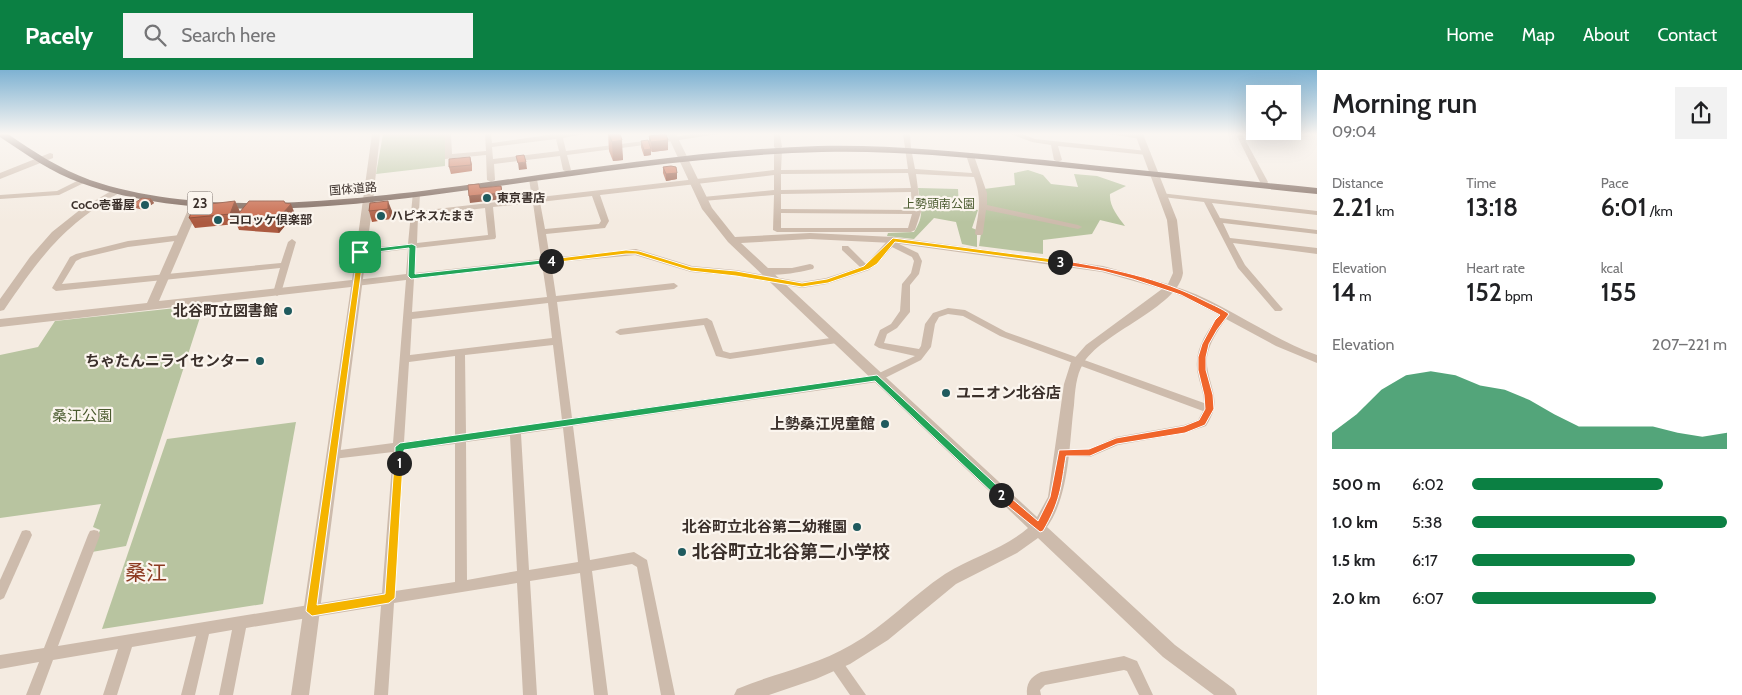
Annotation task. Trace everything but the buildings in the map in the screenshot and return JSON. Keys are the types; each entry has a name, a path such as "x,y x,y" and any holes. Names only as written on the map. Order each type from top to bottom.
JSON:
{"main road":[{"name":"国体道路","path":"54,163 84,181 116,191 196,203 278,206 416,194 646,163"},
{"name":"国体道路","path":"58,163 124,186 198,198 274,201 368,198 567,170 633,163"},
{"name":"国体道路","path":"1054,163 1317,191"},
{"name":"国体道路","path":"1082,163 1155,173 1317,187"}],"street":[{"path":"0,176 32,163"},
{"path":"300,695 372,163"},
{"path":"490,163 491,180"},
{"path":"565,163 567,170"},
{"path":"685,163 702,200 732,240 1004,498 1040,528 1056,546 1169,651 1228,695"},
{"path":"777,163 777,230 890,232 911,230 917,212 910,163"},
{"path":"972,163 983,193 984,207 978,233"},
{"path":"743,695 835,663 878,637 951,579 1023,542 1040,528 1051,509 1055,497 1070,384 1077,362 1090,348 1153,303 1177,280 1178,266 1172,220 1151,163"},
{"path":"1254,163 1264,182"},
{"path":"414,214 777,172 911,171 975,175"},
{"path":"533,179 552,299 601,695"},
{"path":"0,198 59,193 84,181"},
{"path":"702,200 777,192 913,190"},
{"path":"0,307 34,258 56,234 82,213 116,191"},
{"path":"541,232 602,226 604,221 596,192"},
{"path":"381,695 400,447 404,359 416,194"},
{"path":"1163,196 1317,213"},
{"path":"1207,200 1241,266 1278,309"},
{"path":"152,306 196,203"},
{"path":"360,252 492,237 489,205"},
{"path":"984,207 1078,227"},
{"path":"776,211 917,212"},
{"path":"1217,220 1317,232"},
{"path":"732,240 810,236 892,241 1103,269 1170,288 1213,307 1286,349 1317,359"},
{"path":"180,238 128,244 79,256 73,260 56,288 285,265"},
{"path":"1228,240 1317,251"},
{"path":"0,323 626,252 636,252 691,269 768,275 802,285 828,281 866,268 874,262 892,241"},
{"path":"892,241 915,255 918,261 915,274 906,284 905,312 894,326 883,332 879,345 922,353"},
{"path":"277,293 292,242"},
{"path":"845,248 866,268"},
{"path":"768,275 810,268"},
{"path":"408,316 674,286"},
{"path":"333,455 460,439 877,378 918,358 926,347 930,324 936,315 948,311 965,313 1003,334 1210,409"},
{"path":"1062,452 1090,453 1116,441 1185,430 1202,423 1210,409 1209,395 1202,370 1202,357 1215,326 1225,314"},
{"path":"620,332 707,321 719,354 730,356 837,340"},
{"path":"404,359 556,341"},
{"path":"460,352 461,587"},
{"path":"515,431 530,695"},
{"path":"33,695 94,535"},
{"path":"0,594 26,536"},
{"path":"0,662 634,558 643,564 668,695"},
{"path":"226,695 240,624"},
{"path":"188,695 204,629"},
{"path":"110,695 127,641"},
{"path":"835,663 860,695"},
{"path":"1034,695 1034,687 1041,679 1124,663 1132,666 1146,695"}],"green space":[{"path":"378,163 445,163 445,166 376,174"},
{"path":"1028,170 1043,175 1051,184 1078,187 1074,174 1097,176 1126,186 1110,194 1112,207 1125,226 1100,220 1092,234 1043,240 1043,254 979,246 985,208 984,189 1015,185 1014,173"},
{"name":"上勢頭南公園","path":"918,188 958,189 959,207 978,210 972,228 977,230 977,247 962,244 956,222 934,218 914,239 887,236 888,233 914,232 921,216"},
{"name":"桑江公園","path":"204,305 126,546 92,552 100,530 93,527 101,504 0,518 0,355 38,347 55,321"},
{"path":"296,422 263,604 102,629 167,439"}],"place":[{"name":"東京書店","path":"487,198"},
{"name":"CoCo壱番屋","path":"145,205"},
{"name":"ハピネスたまき","path":"381,216"},
{"name":"コロッケ倶楽部","path":"218,220"},
{"name":"北谷町立図書館","path":"288,311"},
{"name":"ちゃたんニライセンター","path":"260,361"},
{"name":"ユニオン北谷店","path":"946,393"},
{"name":"上勢桑江児童館","path":"885,424"},
{"name":"北谷町立北谷第二幼稚園","path":"857,527"},
{"name":"北谷町立北谷第二小学校","path":"682,552"}],"district":[{"name":"桑江","path":"146,573"}],"route":[{"path":"893,240 1080,265 1121,273 1184,293 1225,314 1213,330 1202,357 1202,370 1209,395 1210,409 1202,423 1185,430 1116,441 1090,453 1062,452 1055,497 1051,509 1040,528 1004,498 877,378 400,447 389,598 312,611 360,252 412,246 411,276 636,252 691,269 736,273 802,285 828,281 866,268 874,262 893,240"}]}
